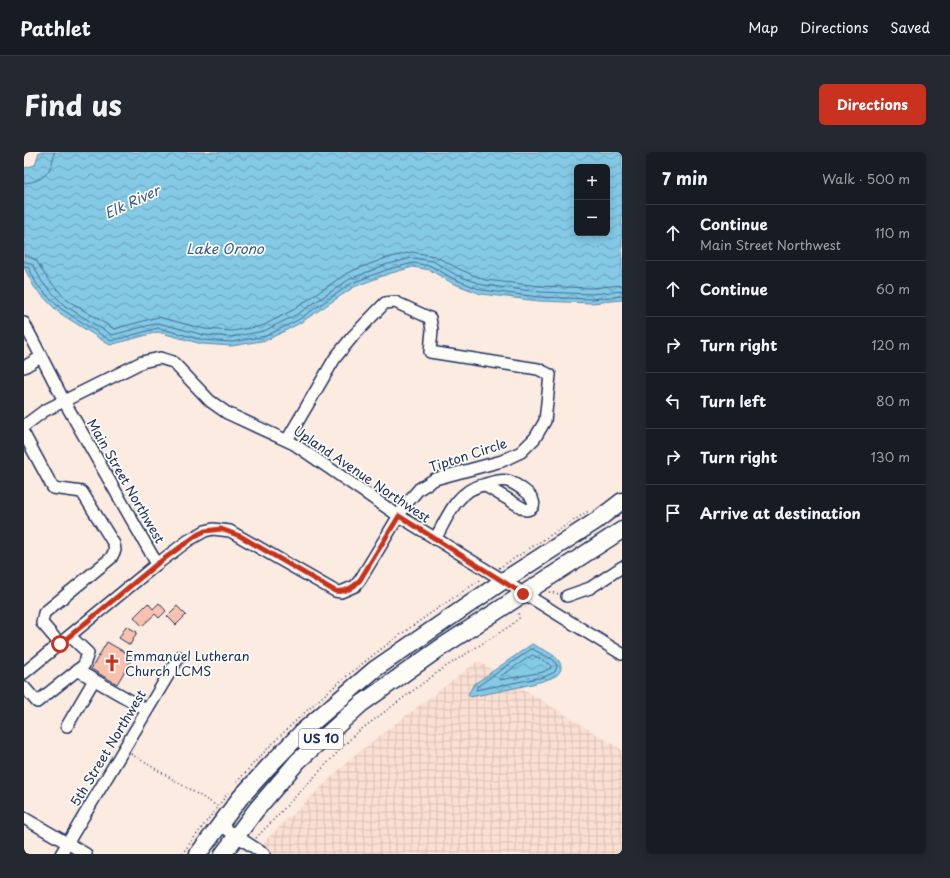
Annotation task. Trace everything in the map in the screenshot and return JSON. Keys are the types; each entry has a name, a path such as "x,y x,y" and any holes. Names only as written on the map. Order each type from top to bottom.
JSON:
{"highway":[{"name":"US 10","path":"198,854 269,766 338,700 396,653 503,573 596,521 622,501"},
{"name":"US 10","path":"223,854 270,792 298,762 343,719 393,680 622,530"}],"street":[{"name":"Tipton Circle","path":"157,564 197,535 205,531 221,529 240,536 335,591 341,592 355,586 412,496 426,484 435,479 502,461 521,452 535,438 545,421 550,375 538,369 430,352 432,330 430,318 395,302 385,303 378,312 353,336 335,358 287,440"},
{"name":"Main Street Northwest","path":"24,323 64,401 157,564 24,673"},
{"path":"24,367 41,357"},
{"name":"Upland Avenue Northwest","path":"24,426 44,411 131,367 152,358 160,358 173,362 210,400 227,413 287,440 435,539 503,573 523,594 622,654"},
{"path":"24,434 53,488 82,492 114,544 115,550 111,558 44,613 42,623 60,644"},
{"path":"435,539 460,498 467,491 484,485"},
{"path":"567,596 590,588 622,567"},
{"path":"24,687 37,702 84,665 88,653 70,636"},
{"name":"5th Street Northwest","path":"61,854 179,657"},
{"path":"77,670 147,710"},
{"path":"67,726 94,680"},
{"path":"24,818 86,854"},
{"path":"220,825 236,836 247,850 264,854"}],"path":[{"path":"503,573 596,506"},
{"path":"247,850 267,826 355,734 442,669 510,626 520,618 519,612"},
{"path":"124,750 217,806"}],"shaded area":[{"path":"478,661 622,750 622,854 258,854 267,839 356,754"}],"water":[{"name":"Lake Orono","path":"39,152 622,152 622,300 592,303 539,301 481,294 452,283 430,270 413,267 388,274 354,287 300,323 267,340 232,346 202,344 158,332 110,345 58,312 34,287 24,267 24,168 35,165"},
{"path":"532,644 552,654 558,660 561,667 558,674 543,681 518,687 471,697 468,695 473,685"}],"building":[{"path":"148,603 153,609 159,603 166,611 159,618 155,614 142,626 134,617"},
{"path":"177,606 186,615 176,625 167,616"},
{"path":"126,626 137,632 130,645 119,638"},
{"name":"Emmanuel Lutheran Church LCMS","path":"107,642 133,657 117,684 91,669"}],"place":[{"name":"Emmanuel Lutheran Church LCMS","path":"112,663"}],"route":[{"path":"60,644 157,564 189,540 205,531 213,529 230,531 335,591 341,592 355,586 360,580 373,561 399,516 523,594"}],"water label":[{"name":"Elk River","path":"132,202"}]}
